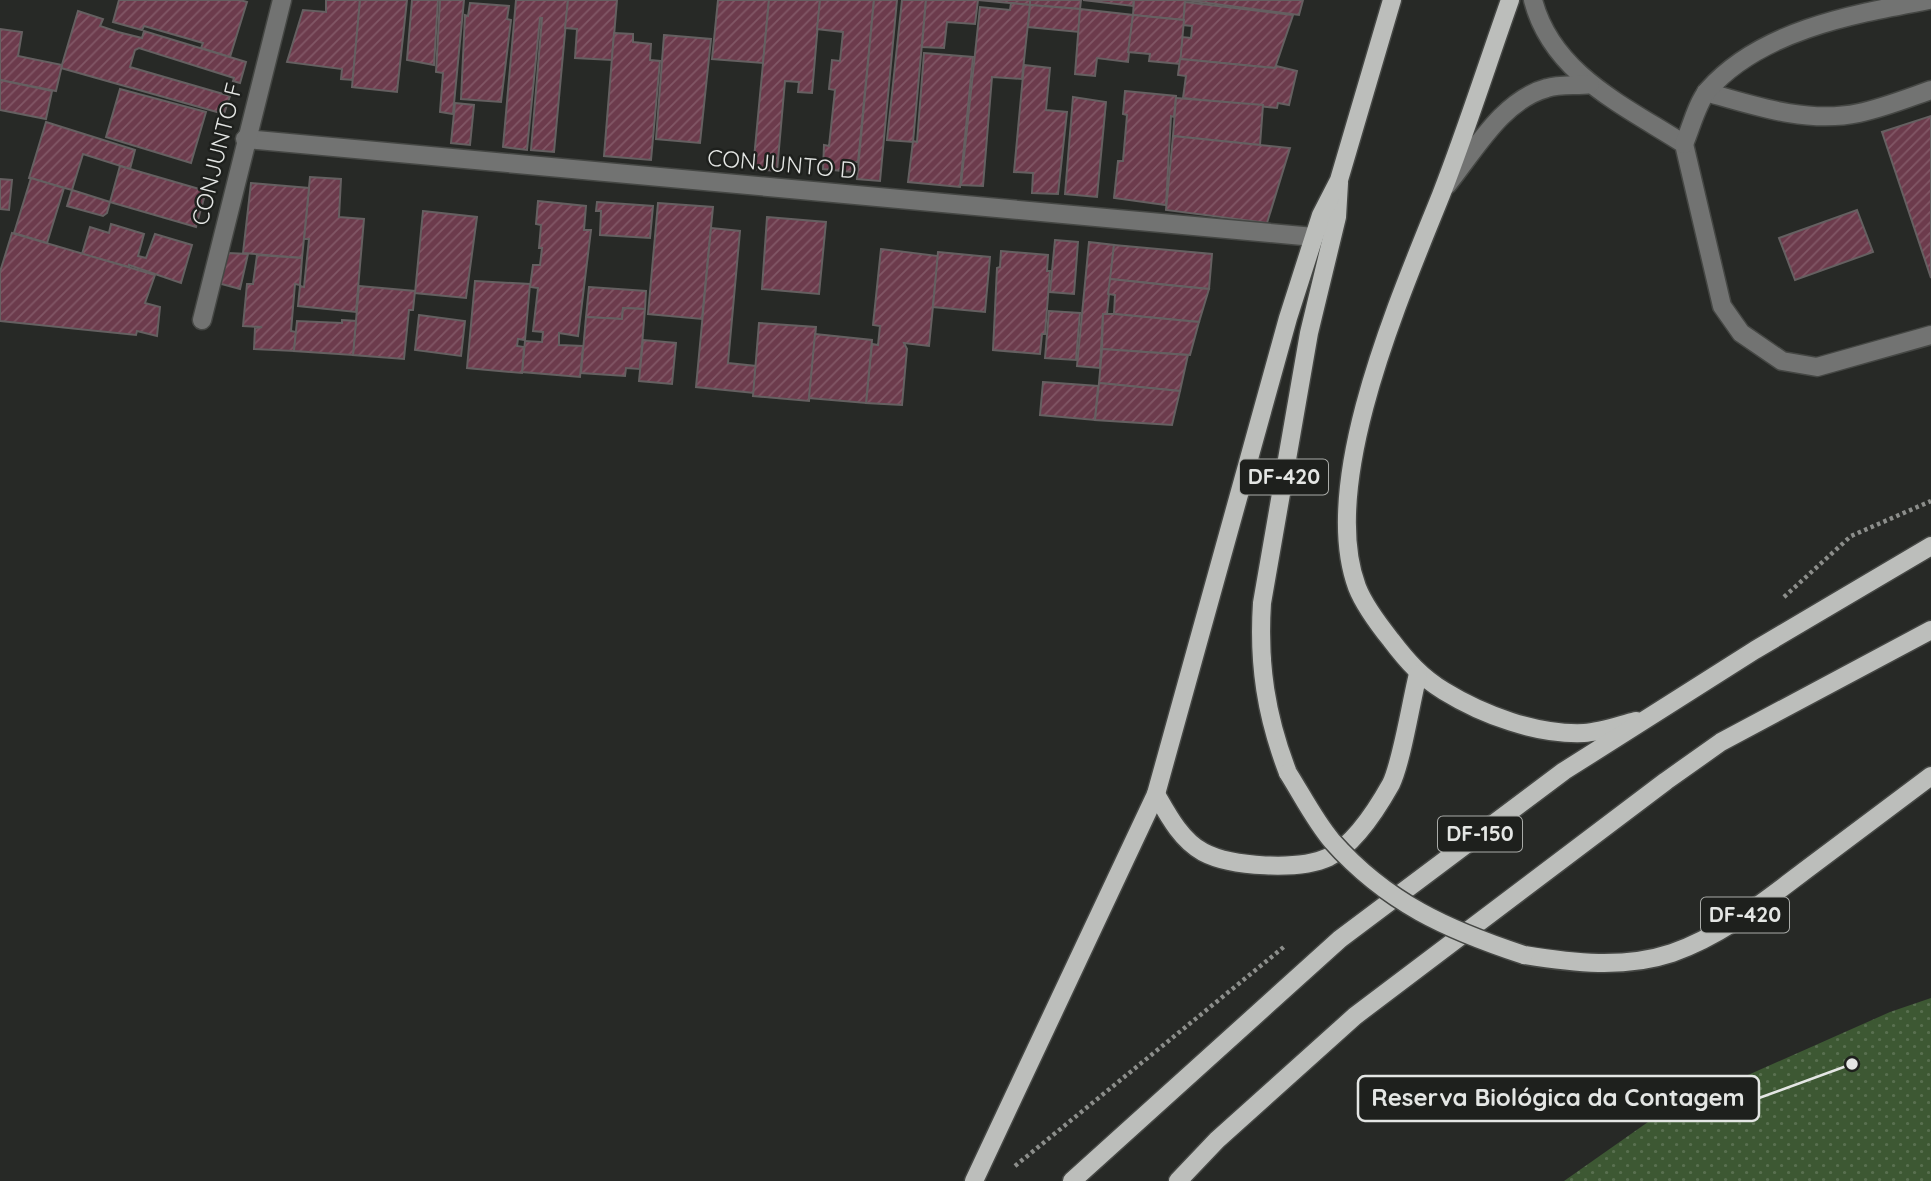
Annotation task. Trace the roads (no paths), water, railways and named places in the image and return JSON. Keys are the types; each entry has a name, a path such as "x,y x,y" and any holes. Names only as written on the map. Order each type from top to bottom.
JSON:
{"main road":[{"name":"DF-420","path":"1392,0 1339,180 1336,217 1310,334 1262,603 1259,641 1271,730 1288,773 1331,840 1392,894 1439,924 1524,956 1580,964 1630,961 1670,953 1708,938 1755,908 1931,776"},
{"name":"DF-420","path":"1510,0 1442,191 1388,326 1348,481 1348,547 1357,587 1381,627 1418,674 1486,713 1538,728 1584,733 1650,719"},
{"name":"DF-420","path":"1314,237 1327,200 1339,180"},
{"path":"974,1181 1156,794 1314,237"},
{"name":"DF-150","path":"1072,1181 1340,939 1564,771 1755,650 1931,546"},
{"name":"DF-150","path":"1178,1181 1226,1131 1355,1016 1666,781 1721,742 1931,630"},
{"path":"1156,794 1175,826 1201,851 1223,859 1255,865 1290,865 1329,857 1359,832 1392,782 1418,674"}],"street":[{"name":"CONJUNTO F","path":"202,320 245,139 282,0"},
{"path":"1533,0 1553,45 1563,60 1590,84 1684,144"},
{"path":"1930,0 1796,33 1741,59 1706,92 1684,144 1722,306 1741,333 1782,361 1817,367 1931,335"},
{"path":"1442,191 1496,124 1519,101 1547,88 1590,84"},
{"path":"1706,92 1781,113 1817,115 1857,114 1931,90"},
{"name":"CONJUNTO D","path":"245,139 1314,237"}],"place":[{"name":"Reserva Biológica da Contagem","path":"1852,1064"}]}
